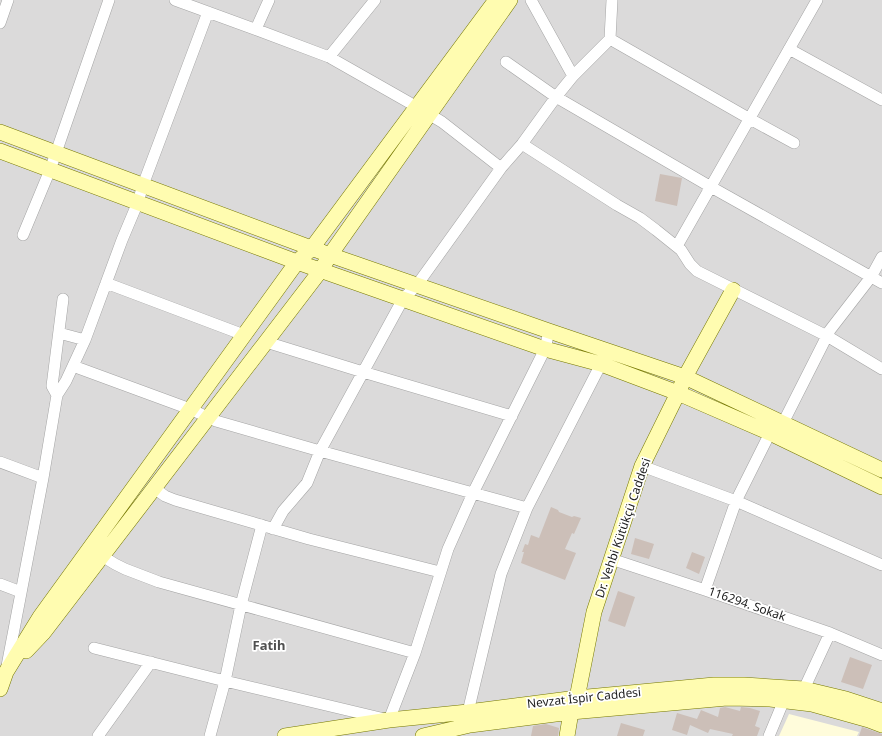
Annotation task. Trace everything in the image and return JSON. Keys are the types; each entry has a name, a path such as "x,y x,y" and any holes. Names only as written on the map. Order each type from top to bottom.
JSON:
{"main road":[{"path":"6,672 44,632 321,270 496,0"},
{"path":"0,689 6,672 40,617 297,262 312,248 423,111 510,0"},
{"path":"0,132 330,255 685,377 882,470"},
{"path":"0,151 297,262 545,348 601,364 678,393 770,433 882,487"},
{"name":"Dr. Vehbi Kütükçü Caddesi","path":"567,736 594,612 642,466 685,377 733,290"},
{"name":"Nevzat İspir Caddesi","path":"423,736 576,698 714,685 744,685 804,689 846,699 882,711"},
{"name":"Nevzat İspir Caddesi","path":"285,736 389,720 469,724 571,712 727,698 770,699 812,704 882,725"}],"street":[{"path":"0,23 8,0"},
{"path":"23,235 50,170 110,0"},
{"path":"175,0 329,57 442,122 501,168"},
{"path":"256,29 269,0"},
{"path":"329,57 375,0"},
{"path":"531,0 573,76"},
{"path":"210,736 225,681 241,605 268,527 307,483 320,451 403,299 417,285 501,168 522,144 556,97 573,76 610,39 612,0"},
{"path":"677,246 817,0"},
{"path":"6,672 43,478 57,395 66,381 85,340 208,12"},
{"path":"610,39 794,143"},
{"path":"790,49 882,100"},
{"path":"506,62 556,97 711,187 882,283"},
{"path":"522,144 640,218 677,246 697,271 827,336 882,369"},
{"path":"705,590 736,501 770,433 783,423 830,330 870,277 882,257"},
{"path":"106,282 244,334"},
{"path":"57,395 52,386 63,299"},
{"path":"94,648 389,720 415,653 448,549 473,493 545,348 549,331"},
{"path":"59,333 85,340"},
{"path":"266,342 512,416"},
{"path":"469,724 500,574 527,508 601,364"},
{"path":"73,366 190,409 216,421 527,508"},
{"path":"0,462 43,478"},
{"path":"642,466 736,501 882,565"},
{"path":"154,488 165,496 175,500 309,539 440,572"},
{"path":"102,556 125,569 159,582 415,653"},
{"name":"116294. Sokak","path":"611,559 830,633 882,655"},
{"path":"0,584 21,592"},
{"path":"804,689 830,633"},
{"path":"98,736 151,662"},
{"path":"769,736 784,700"}],"shaded area":[{"path":"0,0 882,0 882,736 0,736"},
{"path":"789,714 859,732 857,736 779,736"}],"building":[{"path":"660,174 682,178 677,206 655,201"},
{"path":"551,507 572,517 574,516 581,518 565,549 576,553 565,580 521,563 524,552 522,552 525,544 528,545 531,535 539,538"},
{"path":"635,538 654,544 649,559 631,554"},
{"path":"692,552 705,557 699,574 686,568"},
{"path":"618,591 635,597 625,627 608,621"},
{"path":"850,657 872,665 863,689 841,682"},
{"path":"725,707 740,711 741,707 760,711 755,726 760,728 757,736 732,736 733,734 710,729 708,733 690,725 687,735 672,730 677,713 697,719 701,710 718,717 720,708"},
{"path":"621,723 645,730 643,736 617,736"},
{"path":"546,724 559,728 558,736 531,736 533,726"},
{"path":"862,727 882,734 882,736 859,736"}],"district":[{"name":"Fatih","path":"269,645"}]}
